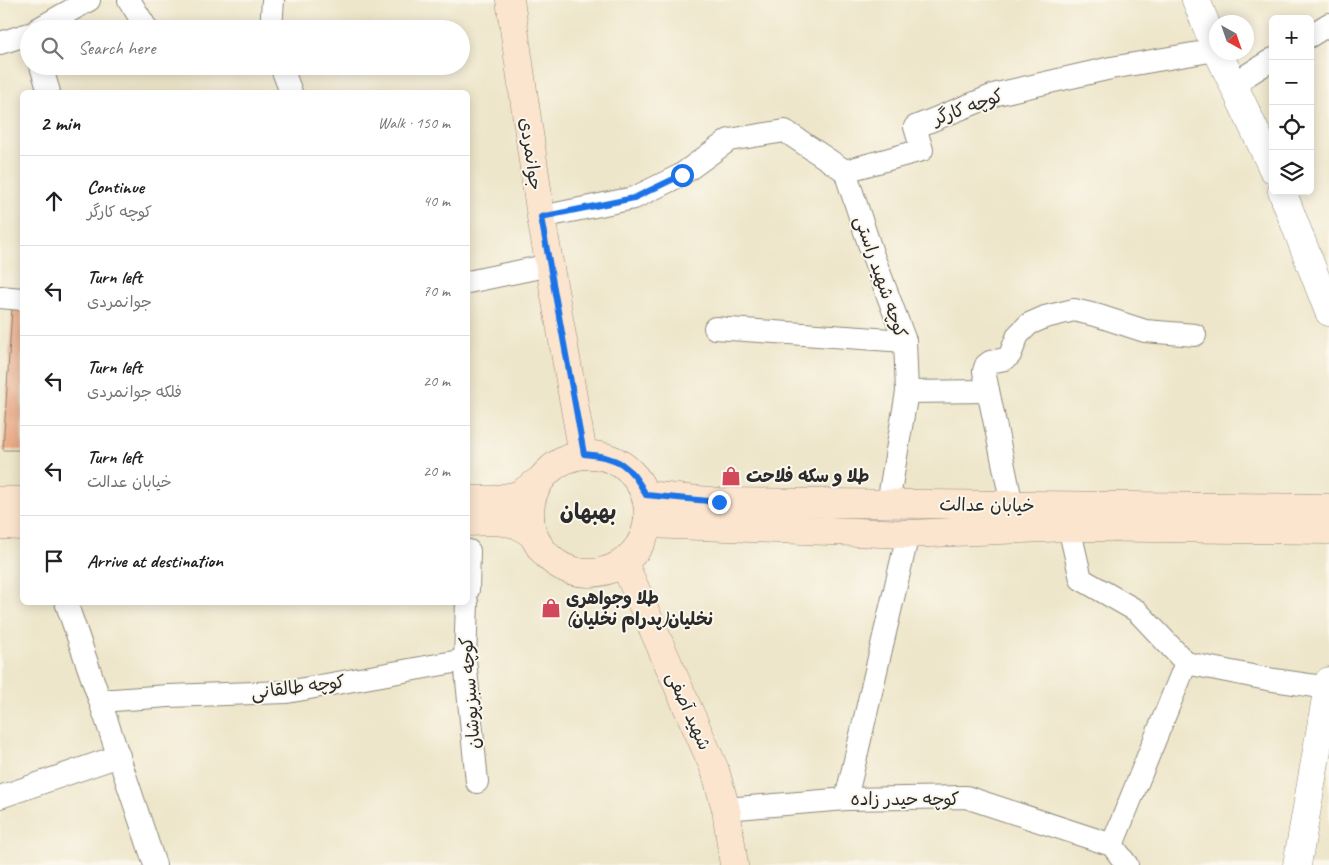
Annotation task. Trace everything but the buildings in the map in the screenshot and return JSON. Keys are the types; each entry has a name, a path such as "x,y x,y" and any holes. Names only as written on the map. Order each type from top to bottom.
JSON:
{"main road":[{"name":"جوانمردی","path":"510,0 541,217 584,454"},
{"path":"470,500 493,500 519,495 540,480 552,467 567,459 584,454 603,456 622,464 637,477 646,495 649,509 648,524 636,552 624,563 608,571 589,574 571,572 555,563 541,551 532,534 529,516 530,506 540,480"},
{"name":"خیابان عدالت","path":"646,495 719,502 1329,508"},
{"path":"0,501 20,501"},
{"path":"470,522 495,521 517,524 532,534"},
{"name":"خیابان عدالت","path":"648,524 908,534 1069,527 1329,530"},
{"path":"0,525 20,526"},
{"name":"شهید آصفی","path":"624,563 715,770 726,809 734,865"}],"street":[{"path":"54,20 89,0"},
{"path":"129,0 141,20"},
{"path":"272,20 273,0"},
{"path":"1196,0 1209,32"},
{"path":"1314,33 1329,24"},
{"path":"0,43 20,37"},
{"name":"کوچه کارگر","path":"845,171 922,150 915,127 997,94 1111,68 1209,52"},
{"path":"1221,60 1269,160"},
{"path":"1233,84 1271,60"},
{"path":"44,75 48,90"},
{"path":"284,75 290,90"},
{"path":"541,217 634,198 682,175 729,140 785,131 845,171"},
{"name":"کوچه شهید راستی","path":"845,171 873,256 905,341 907,392 888,503"},
{"path":"1284,195 1329,312"},
{"path":"470,282 550,265"},
{"path":"0,297 20,299"},
{"path":"1012,505 984,370 990,362 1005,359 1010,355 1018,335 1029,324 1045,317 1074,310 1145,331 1195,335"},
{"path":"715,328 905,341"},
{"path":"907,392 988,391"},
{"path":"1069,527 1081,579 1137,611 1186,662 1267,679 1329,686 1297,865"},
{"path":"846,799 908,534"},
{"path":"67,605 155,865"},
{"name":"کوچه سبزپوشان","path":"467,605 465,660 477,782"},
{"name":"کوچه طالقانی","path":"100,701 168,696 287,692 465,660"},
{"path":"1128,865 1112,845 1186,662"},
{"path":"0,797 118,756"},
{"name":"کوچه حیدر زاده","path":"726,809 846,799 966,797 1112,845"}],"place":[{"name":"طلا و سکه فلاحت","path":"731,476"},
{"name":"طلا وجواهری نخلیان(پدرام نخلیان)","path":"551,608"}],"district":[{"name":"بهبهان","path":"588,512"}],"route":[{"path":"682,175 634,198 541,217 584,454 603,456 622,464 637,477 646,495 719,502"}]}
